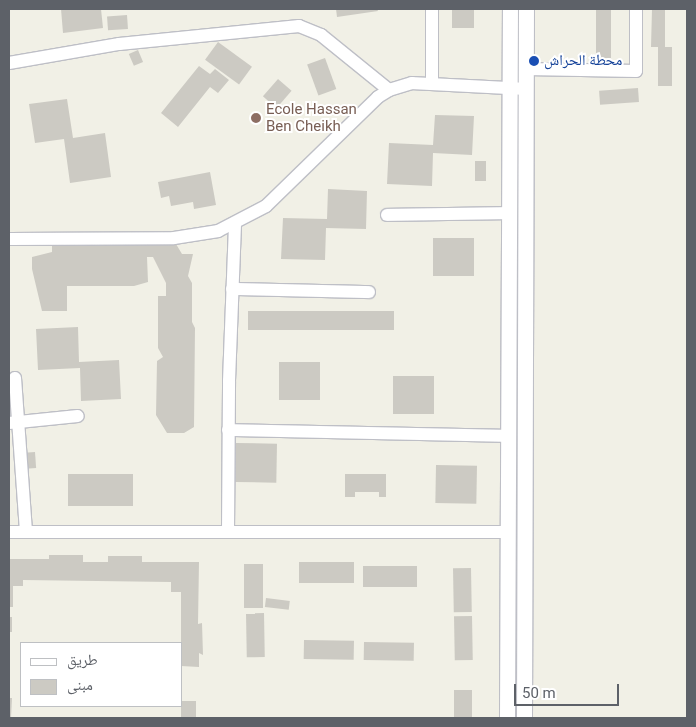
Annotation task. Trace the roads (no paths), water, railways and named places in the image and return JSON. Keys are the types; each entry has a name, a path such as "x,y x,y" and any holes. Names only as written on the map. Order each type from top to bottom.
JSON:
{"street":[{"path":"432,9 432,84"},
{"path":"507,718 506,532 510,9"},
{"path":"524,718 526,9"},
{"path":"526,69 636,72 636,9"},
{"path":"9,63 118,44 299,26 320,35 390,90"},
{"path":"9,239 174,238 202,235 235,225 266,206 378,97 400,85 432,84 526,89"},
{"path":"387,216 508,213"},
{"path":"228,532 228,430 235,225"},
{"path":"232,289 370,292"},
{"path":"15,378 14,423 26,532"},
{"path":"14,423 78,416"},
{"path":"228,430 507,436"},
{"path":"9,532 506,532"}],"place":[{"name":"محطة الحراش","path":"534,61"},
{"name":"Ecole Hassan Ben Cheikh","path":"256,118"}]}
